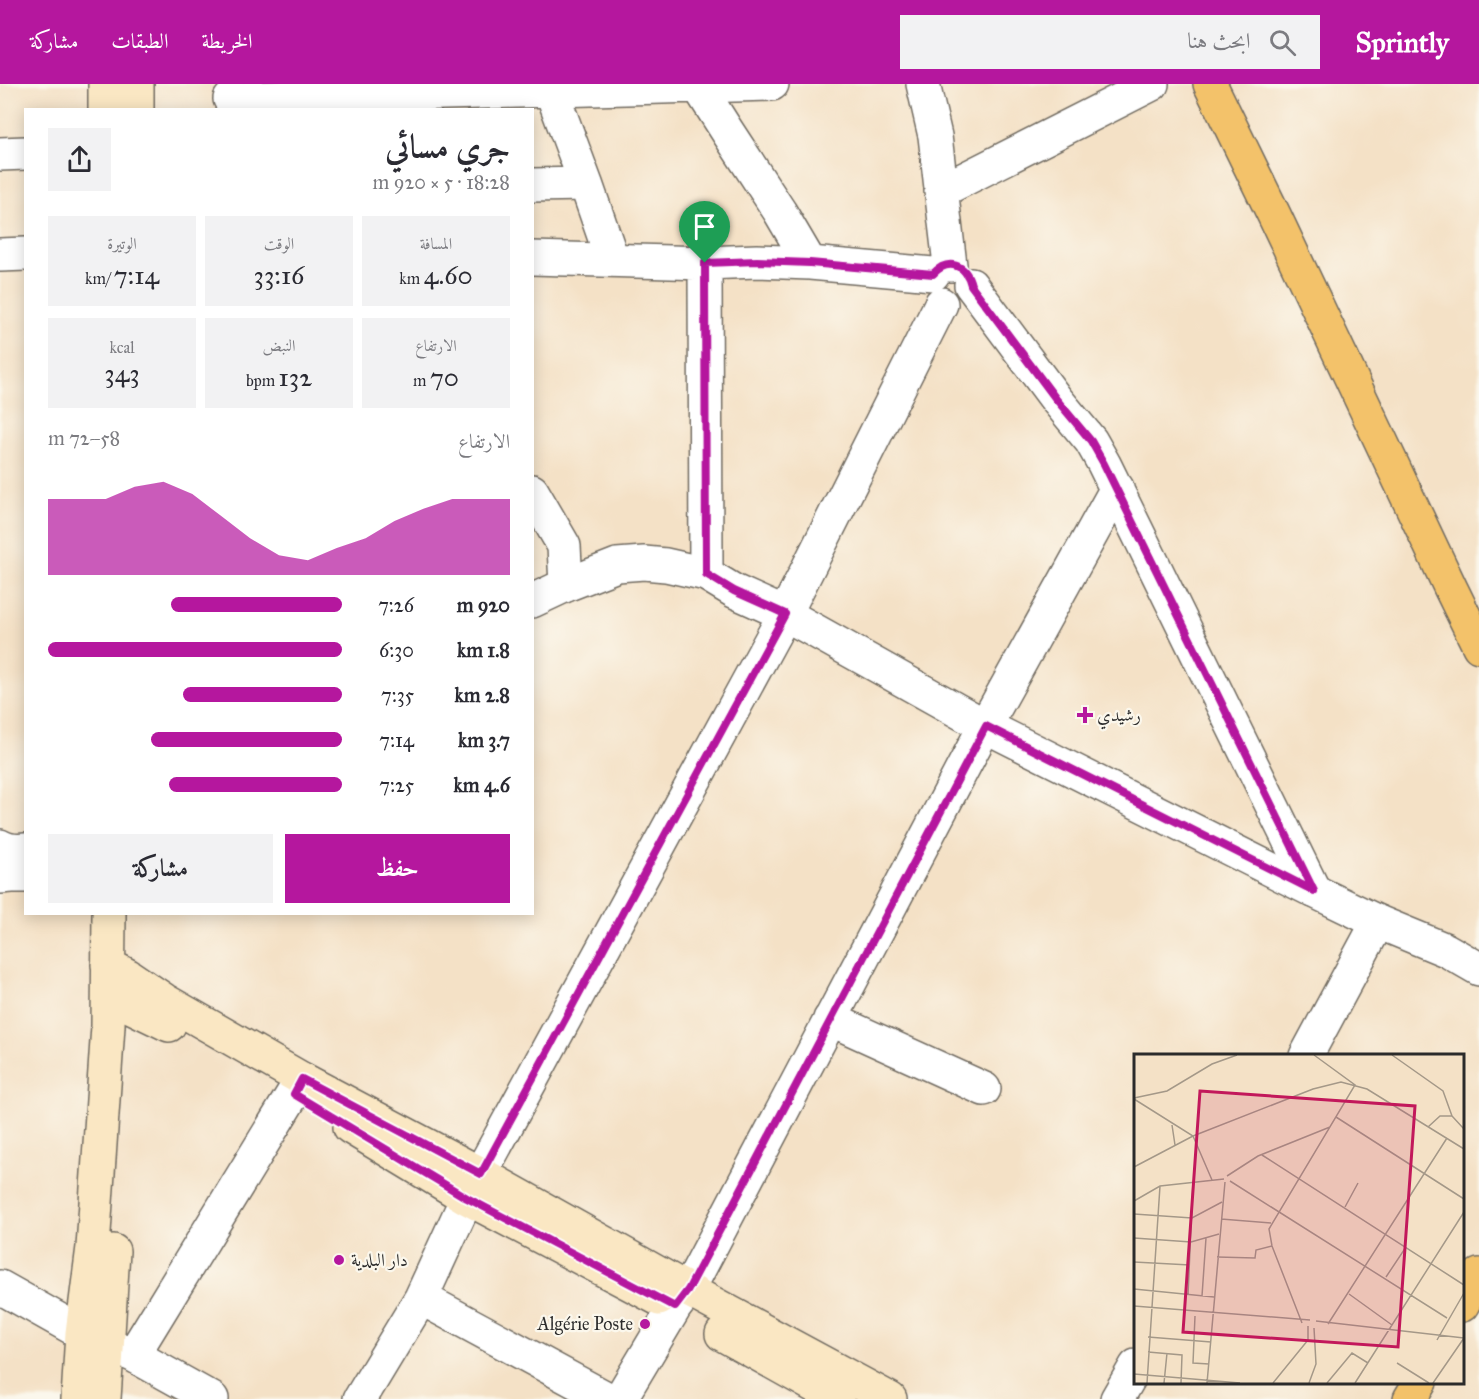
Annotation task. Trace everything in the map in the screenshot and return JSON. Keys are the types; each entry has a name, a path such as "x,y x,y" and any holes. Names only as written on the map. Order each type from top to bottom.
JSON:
{"main road":[{"path":"105,84 105,108"},
{"path":"137,84 137,108"},
{"path":"1210,84 1479,646"},
{"path":"109,915 118,985"},
{"path":"104,1399 107,1344 93,1247 108,1026 118,985 126,915"},
{"path":"118,985 164,1000 298,1086 474,1186 681,1298 890,1399"},
{"path":"1464,1301 1479,1275"},
{"path":"681,1298 838,1399"},
{"path":"78,1399 107,1344"},
{"path":"1410,1399 1419,1384"}],"street":[{"path":"230,97 411,89 772,84"},
{"path":"360,1399 421,1298 474,1186 785,614 949,282 935,136 923,84"},
{"path":"941,191 1152,84"},
{"path":"700,85 810,263"},
{"path":"552,87 612,259"},
{"path":"0,154 24,153"},
{"path":"534,185 586,184"},
{"path":"0,255 24,254"},
{"path":"534,258 705,263 757,261 810,263 949,282 1056,399 1091,441 1117,488 1314,891"},
{"path":"705,263 706,574"},
{"path":"620,1399 681,1298 986,726 1117,488"},
{"path":"534,494 564,546 566,585"},
{"path":"534,600 616,565 644,562 706,574 734,591 785,614 986,726 1314,891 1378,922 1446,950 1479,969"},
{"path":"0,846 16,851 24,850"},
{"path":"0,877 24,876"},
{"path":"1307,1054 1378,922"},
{"path":"830,1019 984,1089"},
{"path":"107,1344 298,1086"},
{"path":"0,1287 212,1399"},
{"path":"421,1298 608,1399"},
{"path":"1117,1399 1134,1369"}],"place":[{"name":"رشيدي","path":"1085,715"},
{"name":"دار البلدية","path":"339,1260"},
{"name":"Algérie Poste","path":"645,1324"}],"route":[{"path":"757,261 810,263 933,274 937,269 950,265 962,268 967,273 971,285 1056,399 1091,441 1104,464 1314,891 986,726 688,1290 675,1307 467,1198 294,1094 302,1079 481,1174 785,614 734,591 706,574 705,263 757,261"}]}
